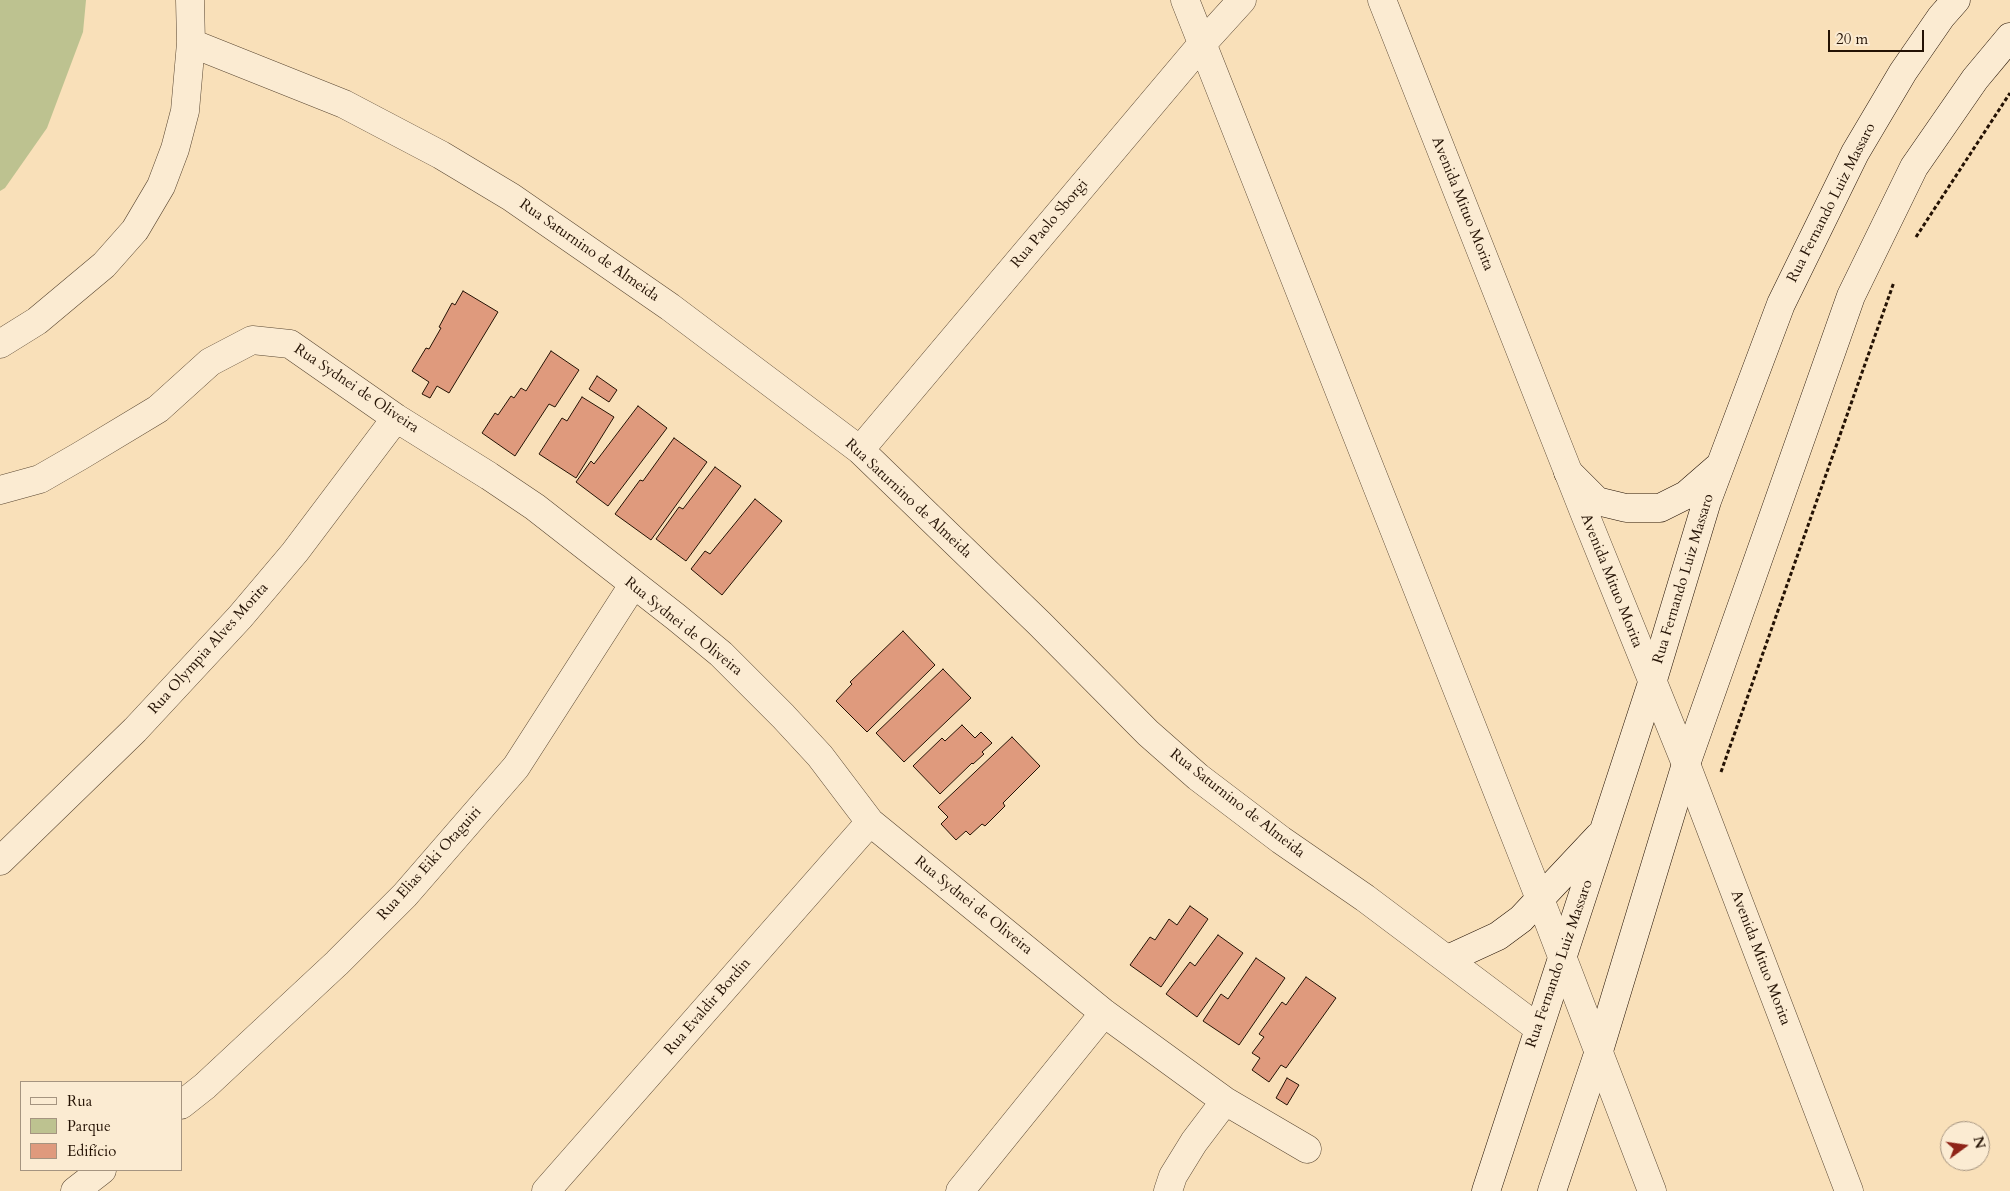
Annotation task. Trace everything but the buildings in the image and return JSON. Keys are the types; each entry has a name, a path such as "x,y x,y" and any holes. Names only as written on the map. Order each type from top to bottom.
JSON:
{"street":[{"path":"0,344 37,321 72,294 104,265 136,230 161,186 175,149 184,111 191,42 190,0"},
{"path":"1185,0 1564,958 1598,1054 1652,1191"},
{"name":"Rua Paolo Sborgi","path":"860,450 1202,44 1242,0"},
{"name":"Avenida Mituo Morita","path":"1382,0 1568,472 1706,815 1849,1191"},
{"name":"Rua Fernando Luiz Massaro","path":"1486,1191 1538,1028 1564,958 1605,830 1707,500 1781,304 1855,153 1902,72 1941,17 1956,0"},
{"path":"1552,1191 1598,1054 1686,764 1851,296 1914,167 1975,79 2010,37"},
{"name":"Rua Saturnino de Almeida","path":"191,42 344,104 441,155 504,192 602,258 670,307 860,450 1040,624 1148,733 1198,777 1267,830 1365,898 1538,1028"},
{"name":"Rua Sydnei de Oliveira","path":"0,490 40,479 80,456 158,409 210,362 252,340 290,344 396,418 535,507 721,654 820,756 870,822 1104,1014 1225,1101 1307,1149"},
{"name":"Rua Olympia Alves Morita","path":"0,861 135,730 240,617 295,552 396,418"},
{"path":"1568,472 1597,501 1626,508 1660,508 1686,495 1720,466"},
{"name":"Rua Elias Eiki Otaguiri","path":"182,1104 205,1086 344,956 405,895 510,774 633,585"},
{"name":"Rua Evaldir Bordin","path":"546,1191 870,822"},
{"path":"1448,960 1498,936 1521,919 1605,830"},
{"path":"960,1191 1104,1014"},
{"path":"1168,1191 1173,1176 1194,1142 1225,1101"},
{"path":"75,1191 101,1171"}],"path":[{"path":"1913,241 2010,93"},
{"path":"1706,815 1896,276"}],"green space":[{"path":"0,0 86,0 83,32 47,128 5,188 0,191"}]}
